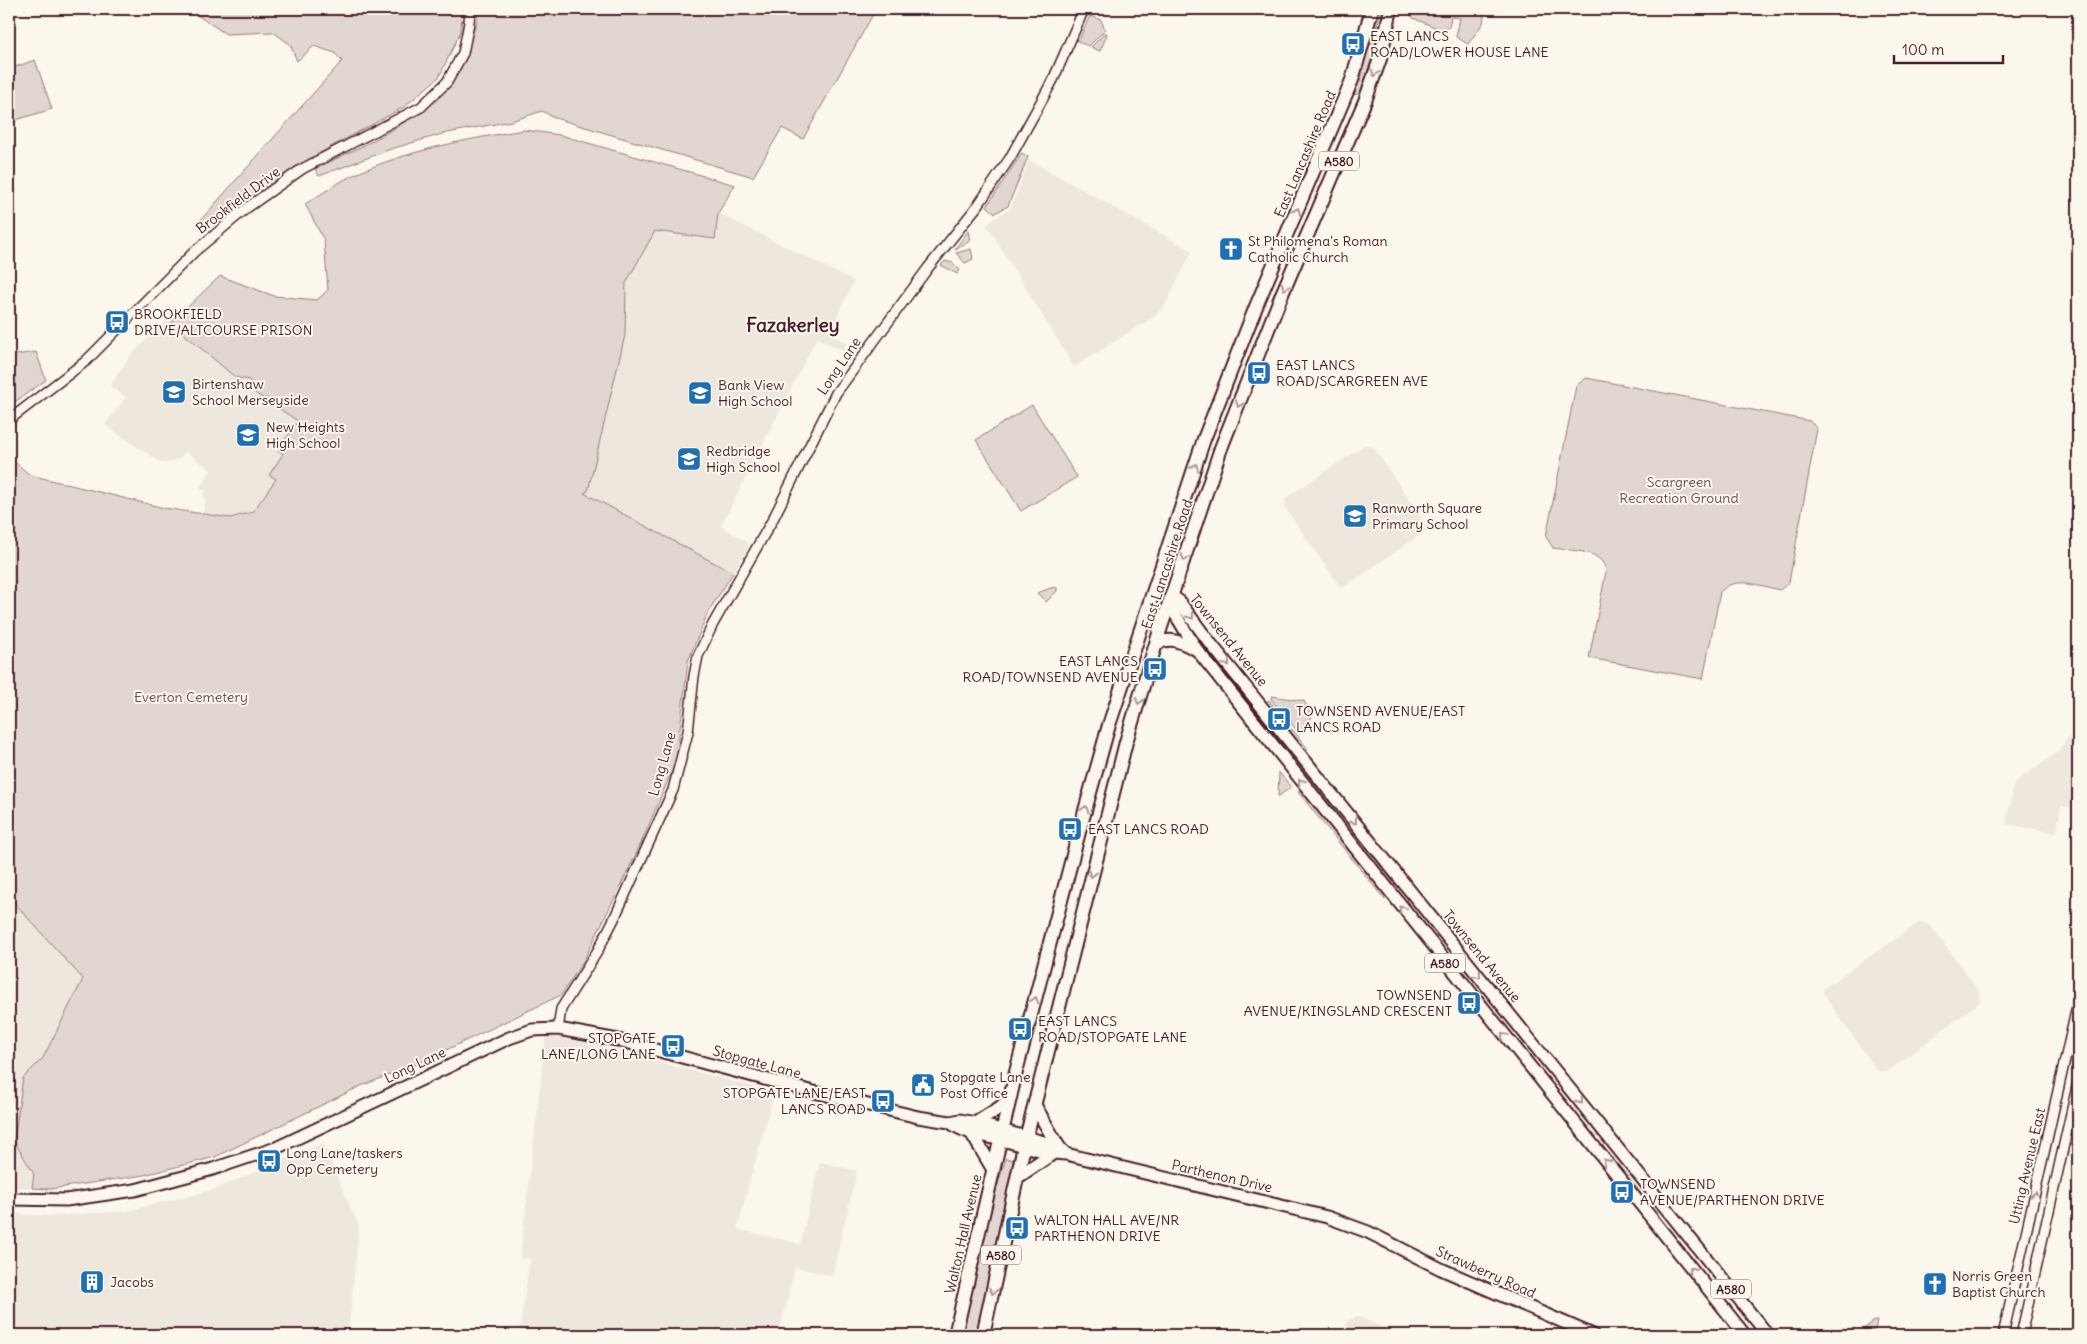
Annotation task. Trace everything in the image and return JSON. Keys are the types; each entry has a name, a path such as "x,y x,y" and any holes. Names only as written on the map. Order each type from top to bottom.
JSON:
{"highway":[{"name":"East Lancashire Road","path":"1002,1135 1081,823 1110,725 1157,580 1204,439 1257,304 1344,100 1363,47 1372,9"},
{"path":"1363,47 1378,18 1380,9"},
{"name":"East Lancashire Road","path":"1026,1142 1103,828 1168,599 1221,448 1282,294 1367,97 1380,59 1391,9"},
{"name":"A580","path":"1157,580 1168,599"},
{"path":"1148,608 1168,599"},
{"path":"994,1169 973,1128 1010,1098"},
{"path":"1019,1176 1059,1151 1036,1106"},
{"name":"Walton Hall Avenue","path":"955,1335 1002,1135"},
{"name":"A580","path":"983,1335 1026,1142"}],"main road":[{"name":"Townsend Avenue","path":"1168,599 1197,650 1483,1010 1745,1335"},
{"name":"Townsend Avenue","path":"1168,599 1179,601 1207,639 1768,1335"},
{"path":"1156,645 1169,639 1197,650"},
{"name":"Stopgate Lane","path":"558,1029 624,1041 806,1090 918,1117 950,1122 956,1127 973,1128 1026,1142"},
{"name":"Long Lane","path":"9,1198 66,1200 135,1190 213,1170 276,1148 509,1038 532,1030 558,1029"},
{"name":"Parthenon Drive","path":"1026,1142 1312,1212 1368,1232"},
{"name":"Strawberry Road","path":"1368,1232 1441,1269 1593,1335"}],"street":[{"name":"Brookfield Drive","path":"9,420 86,361 194,252 248,207 302,169 421,106 447,82 463,53 470,23 470,9"},
{"name":"Long Lane","path":"558,1029 562,1009 597,952 614,919 673,790 688,732 698,656 713,624 773,520 836,393 928,268 978,204 1010,158 1053,80 1084,9"},
{"name":"Utting Avenue East","path":"2003,1335 2078,1002"},
{"path":"2021,1335 2078,1082"}],"shaded area":[{"path":"1029,160 1192,251 1166,304 1155,316 1074,367 987,225 1000,214 1010,210"},
{"name":"Bank View High School","path":"718,213 854,281 829,333 847,343 843,351 817,338 721,526 750,544 733,573 584,493 588,491 625,335 626,283 655,231 715,239"},
{"path":"167,320 235,377 249,380 254,387 255,393 298,421 279,449 284,454 276,479 253,512 230,518 203,514 206,498 203,494 205,491 200,488 211,470 185,451 180,458 166,464 160,462 105,425 126,397 110,386 130,356"},
{"name":"Ranworth Square Primary School","path":"1365,445 1373,447 1427,526 1426,531 1344,587 1340,587 1284,506 1286,498"},
{"path":"2078,723 2078,809 2061,806 2056,833 2006,824 2014,783 2058,752"},
{"path":"9,897 83,979 43,1058 23,1078 14,1141 34,1174 32,1188 9,1187"},
{"path":"1920,922 1930,925 1979,991 1980,1002 1887,1072 1877,1071 1823,993 1824,988"},
{"path":"546,1036 570,1039 774,1092 737,1229 800,1244 820,1162 857,1171 832,1276 795,1267 779,1335 519,1335 530,1259 520,1258"},
{"path":"323,1143 359,1227 348,1335 9,1335 9,1213 50,1216 127,1211 213,1190"},
{"path":"1357,1316 1398,1335 1345,1335 1347,1321"}],"green space":[{"path":"188,9 462,9 461,31 439,77 404,107 314,156 242,201 202,231 198,223 342,61 335,53 314,46 297,61 290,44 273,32 226,34"},
{"path":"478,9 876,9 803,139 782,128 753,177 555,118 542,111 511,121 442,134 391,149 319,176 315,169 361,147 403,123 423,109 440,92 455,72 467,49 476,25"},
{"path":"1404,9 1485,9 1483,23 1468,44 1456,37 1460,18 1451,17 1449,27 1444,31 1413,18"},
{"path":"1381,10 1383,11 1374,52 1360,93 1351,96 1375,32"},
{"path":"1090,16 1101,20 1105,30 1089,46 1078,42"},
{"path":"1106,32 1107,35 1100,51 1091,47"},
{"path":"35,60 52,109 9,122 9,69"},
{"name":"Everton Cemetery","path":"524,130 560,135 735,185 718,213 715,239 655,231 626,283 625,335 588,491 584,493 733,573 708,612 688,661 676,762 638,850 584,960 561,995 417,1064 361,1086 215,1157 144,1175 51,1189 32,1188 34,1174 14,1141 23,1078 43,1058 83,979 9,897 9,457 30,475 164,508 230,518 253,512 276,479 269,475 283,454 278,450 298,421 255,393 254,387 249,380 235,377 171,323 220,276 274,296 317,300 328,290 324,240 305,204 351,176 398,158 461,141"},
{"path":"1022,153 1028,157 1008,206 995,213 987,206"},
{"path":"968,231 970,241 955,249"},
{"path":"971,249 973,259 965,263 956,253"},
{"path":"945,261 953,263 960,270 957,274 941,265"},
{"path":"36,352 46,380 9,406 9,362 15,355"},
{"name":"Scargreen Recreation Ground","path":"1586,378 1810,421 1817,429 1789,582 1780,590 1756,584 1740,583 1726,587 1720,592 1703,679 1589,658 1606,572 1604,564 1593,555 1585,552 1553,548 1546,537 1576,386"},
{"path":"1032,405 1077,477 1021,511 976,440"},
{"path":"1054,587 1057,588 1057,591 1046,602 1037,593"},
{"path":"1272,696 1304,701 1312,717 1300,734 1271,699"},
{"path":"1269,700 1285,721 1282,723 1266,702"},
{"path":"1255,703 1398,881 1391,887 1249,709"},
{"path":"1292,729 1308,749 1306,752 1290,732"},
{"path":"1279,772 1291,787 1278,796"},
{"path":"1298,792 1304,793 1385,893 1385,900"},
{"path":"1006,1158 1017,1161 976,1335 960,1335 988,1216"},
{"path":"1874,1321 1877,1321 1875,1330 1865,1331 1865,1335 1856,1335"}],"place":[{"name":"EAST LANCS ROAD/LOWER HOUSE LANE","path":"1353,44"},
{"name":"St Philomena's Roman Catholic Church","path":"1231,249"},
{"name":"BROOKFIELD DRIVE/ALTCOURSE PRISON","path":"117,322"},
{"name":"EAST LANCS ROAD/SCARGREEN AVE","path":"1259,373"},
{"name":"Birtenshaw School Merseyside","path":"174,392"},
{"name":"Bank View High School","path":"700,393"},
{"name":"New Heights High School","path":"248,435"},
{"name":"Redbridge High School","path":"689,459"},
{"name":"Ranworth Square Primary School","path":"1355,516"},
{"name":"EAST LANCS ROAD/TOWNSEND AVENUE","path":"1155,669"},
{"name":"TOWNSEND AVENUE/EAST LANCS ROAD","path":"1279,719"},
{"name":"EAST LANCS ROAD","path":"1070,829"},
{"name":"TOWNSEND AVENUE/KINGSLAND CRESCENT","path":"1469,1003"},
{"name":"EAST LANCS ROAD/STOPGATE LANE","path":"1020,1029"},
{"name":"STOPGATE LANE/LONG LANE","path":"673,1046"},
{"name":"Stopgate Lane Post Office","path":"923,1085"},
{"name":"STOPGATE LANE/EAST LANCS ROAD","path":"883,1101"},
{"name":"Long Lane/taskers Opp Cemetery","path":"269,1161"},
{"name":"TOWNSEND AVENUE/PARTHENON DRIVE","path":"1622,1192"},
{"name":"WALTON HALL AVE/NR PARTHENON DRIVE","path":"1017,1228"},
{"name":"Jacobs","path":"92,1282"},
{"name":"Norris Green Baptist Church","path":"1935,1284"}],"district":[{"name":"Fazakerley","path":"793,325"}]}
